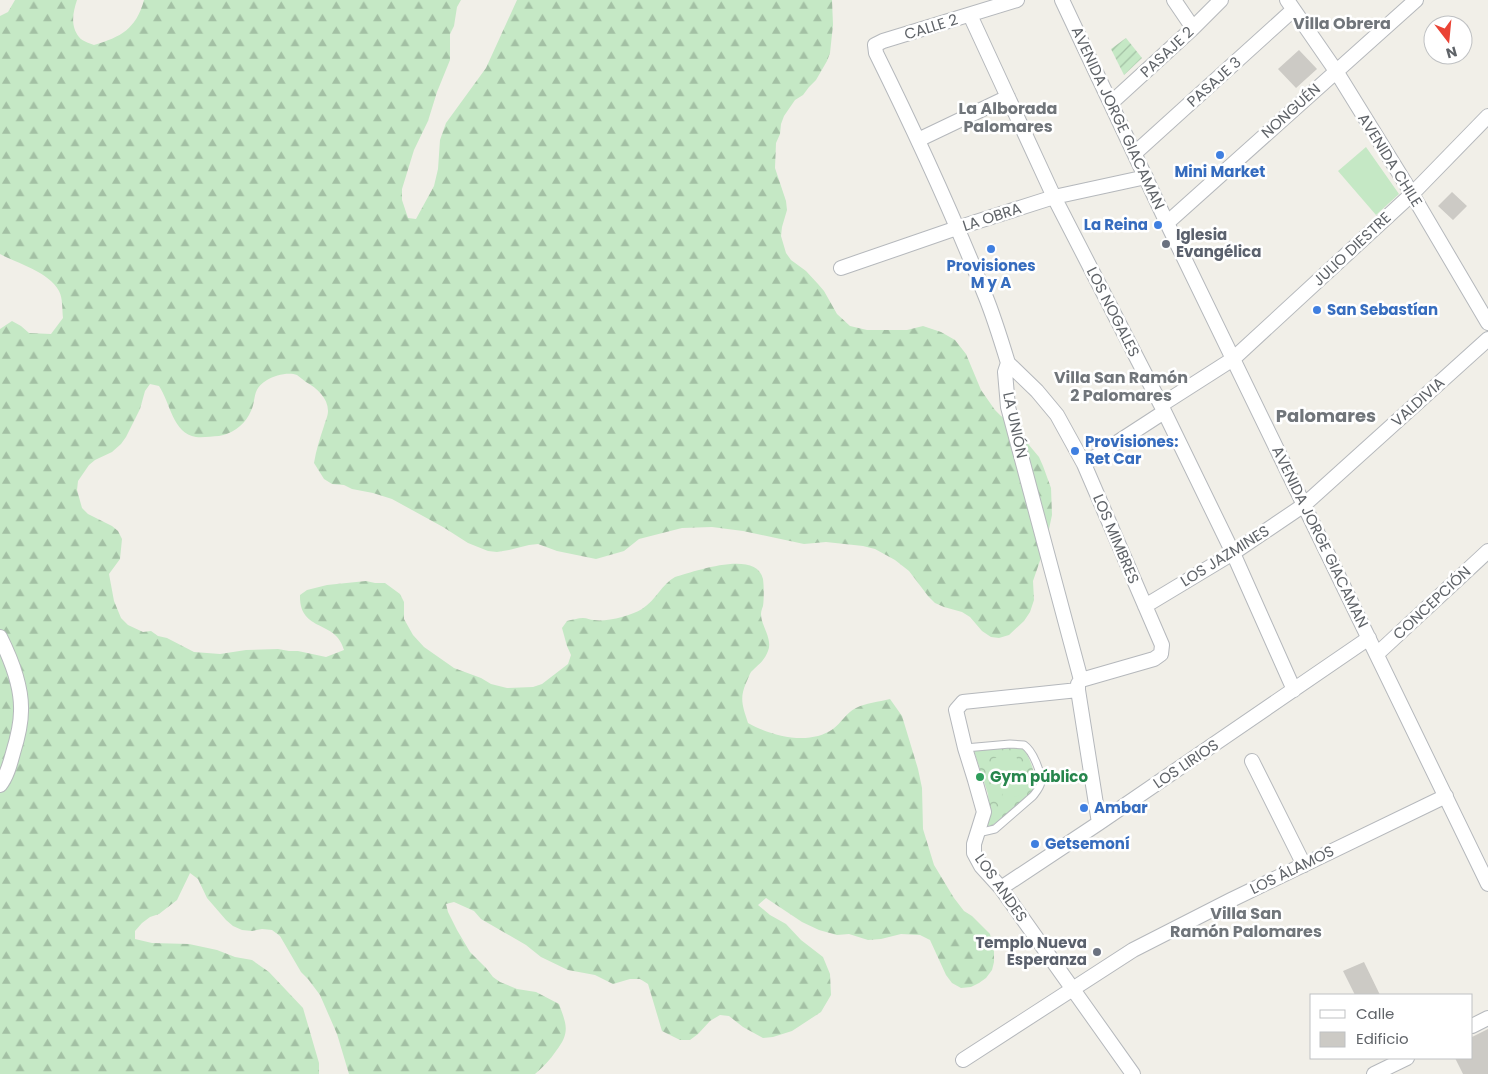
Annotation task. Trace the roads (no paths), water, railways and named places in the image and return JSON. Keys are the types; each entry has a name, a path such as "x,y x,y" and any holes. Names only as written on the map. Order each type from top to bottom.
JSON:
{"street":[{"name":"CALLE 2","path":"875,45 1017,0"},
{"name":"AVENIDA JORGE GIACAMAN","path":"1062,0 1167,223 1488,884"},
{"path":"1174,0 1193,28"},
{"name":"PASAJE 2","path":"1111,103 1221,0"},
{"name":"NONGUÉN","path":"1167,223 1416,0"},
{"name":"AVENIDA CHILE","path":"1290,5 1336,71 1412,194 1488,323"},
{"name":"PASAJE 3","path":"1135,154 1290,5"},
{"name":"LOS NOGALES","path":"970,15 1054,197 1163,408 1233,553 1294,690"},
{"name":"LA UNIÓN","path":"875,45 876,52 918,140 986,296 1008,363 1005,372 1008,407 1079,685 1099,823"},
{"path":"918,140 1008,97"},
{"name":"JULIO DIESTRE","path":"1084,464 1233,359 1412,194 1488,116"},
{"name":"LA OBRA","path":"841,268 1054,197 1146,177"},
{"name":"VALDIVIA","path":"1304,505 1488,338"},
{"name":"LOS MIMBRES","path":"1008,363 1037,391 1056,416 1084,464 1162,644 1161,654 1154,659 1079,685"},
{"name":"LOS JAZMINES","path":"1145,606 1233,553 1304,505"},
{"name":"CONCEPCIÓN","path":"1377,654 1488,551"},
{"path":"0,637 7,651 18,686 22,712 14,753 0,785"},
{"name":"LOS LIRIOS","path":"1001,888 1369,638"},
{"name":"LOS ANDES","path":"1079,685 963,702 956,710 984,812 974,844 974,853 981,866 1001,888 1133,1074"},
{"path":"1252,761 1304,865"},
{"name":"LOS ÁLAMOS","path":"963,1060 1132,950 1446,796"},
{"path":"1473,1026 1488,1018"},
{"path":"1374,1074 1405,1059"}],"lane":[{"path":"965,748 1010,744 1024,745 1036,763 1041,783 1033,796 995,829 977,834"}],"place":[{"name":"Mini Market","path":"1220,155"},
{"name":"La Reina","path":"1158,225"},
{"name":"Iglesia Evangélica","path":"1166,244"},
{"name":"Provisiones M y A","path":"991,249"},
{"name":"San Sebastían","path":"1317,310"},
{"name":"Provisiones: Ret Car","path":"1075,451"},
{"name":"Gym público","path":"980,777"},
{"name":"Ambar","path":"1084,808"},
{"name":"Getsemoní","path":"1035,844"},
{"name":"Templo Nueva Esperanza","path":"1097,952"}],"district":[{"name":"Villa Obrera","path":"1342,23"},
{"name":"La Alborada Palomares","path":"1008,117"},
{"name":"Villa San Ramón 2 Palomares","path":"1121,386"},
{"name":"Palomares","path":"1326,416"},
{"name":"Villa San Ramón Palomares","path":"1246,922"}]}
